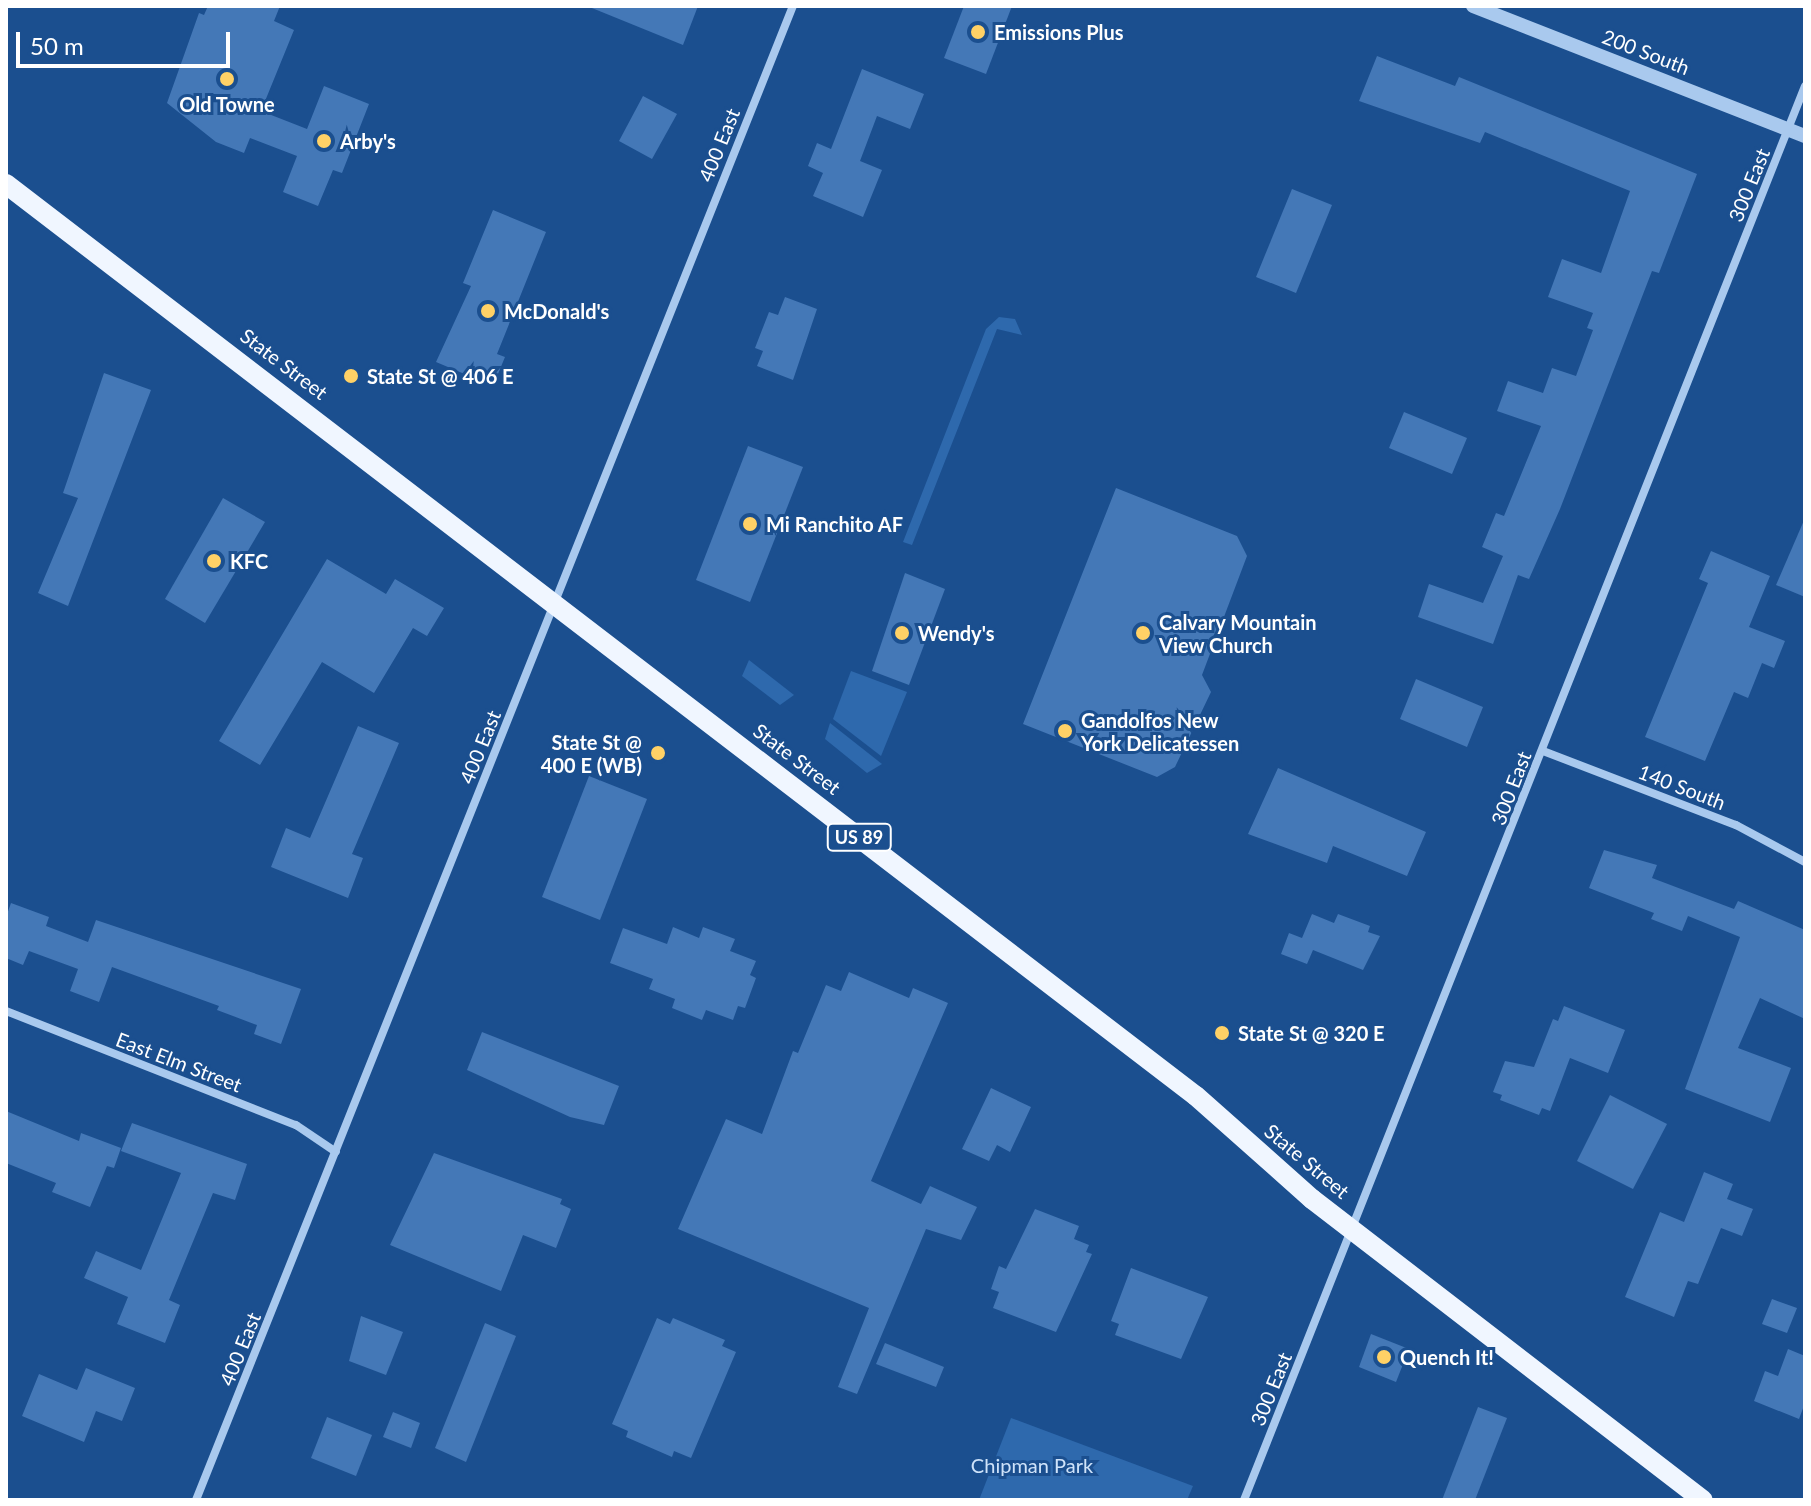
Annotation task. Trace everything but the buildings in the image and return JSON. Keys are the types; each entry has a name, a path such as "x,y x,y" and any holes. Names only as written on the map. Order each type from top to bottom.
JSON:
{"main road":[{"name":"State Street","path":"6,184 1196,1096 1350,1228 1703,1500"}],"street":[{"name":"400 East","path":"196,1500 793,6"},
{"name":"200 South","path":"1473,6 1805,136"},
{"name":"300 East","path":"1244,1500 1805,86"},
{"name":"140 South","path":"1543,751 1736,825 1805,862"},
{"name":"East Elm Street","path":"6,1011 296,1125 336,1152"}],"green space":[{"path":"999,317 1015,319 1022,335 997,329 912,545 903,542 986,329"},
{"path":"749,660 794,695 780,705 742,676"},
{"path":"851,671 907,692 881,756 833,719"},
{"path":"830,723 882,764 867,773 825,739"},
{"name":"Chipman Park","path":"1011,1418 1193,1486 1187,1500 979,1500"}],"place":[{"name":"Emissions Plus","path":"978,32"},
{"name":"Old Towne","path":"227,79"},
{"name":"Arby's","path":"324,141"},
{"name":"McDonald's","path":"488,311"},
{"name":"State St @ 406 E","path":"351,376"},
{"name":"Mi Ranchito AF","path":"750,524"},
{"name":"KFC","path":"214,561"},
{"name":"Wendy's","path":"902,633"},
{"name":"Calvary Mountain View Church","path":"1143,633"},
{"name":"Gandolfos New York Delicatessen","path":"1065,731"},
{"name":"State St @ 400 E (WB)","path":"658,753"},
{"name":"State St @ 320 E","path":"1222,1033"},
{"name":"Quench It!","path":"1384,1357"}]}
